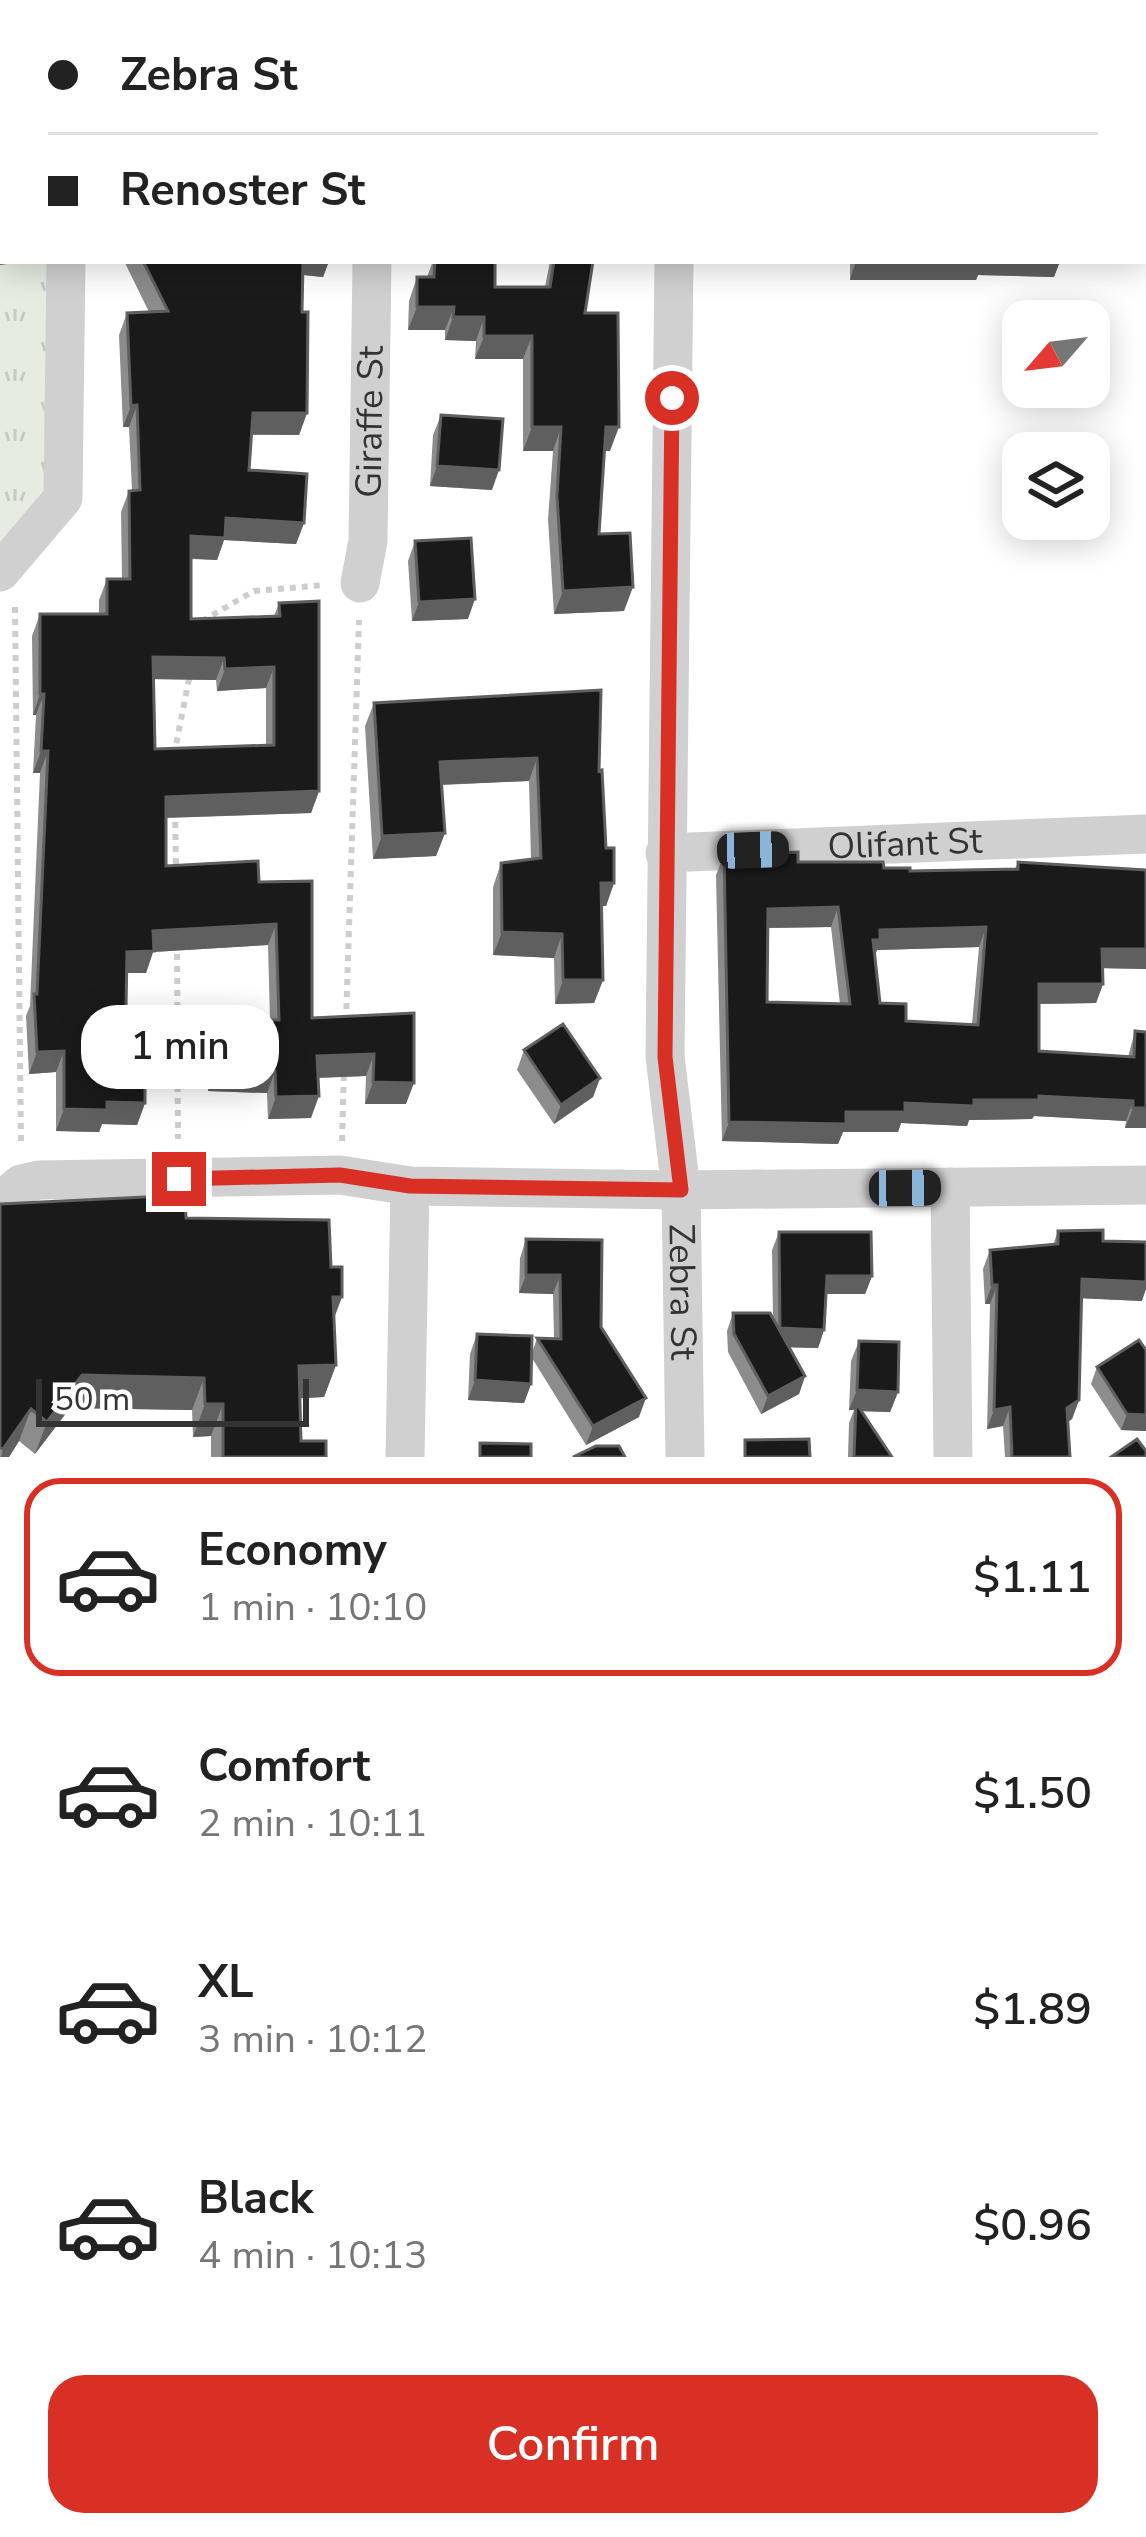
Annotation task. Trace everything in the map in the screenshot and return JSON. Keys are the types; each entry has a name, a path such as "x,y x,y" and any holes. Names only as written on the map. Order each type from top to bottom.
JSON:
{"street":[{"path":"7,564 63,498 66,264"},
{"name":"Giraffe St","path":"360,583 368,542 372,264"},
{"name":"Zebra St","path":"674,264 665,1057 681,1190 686,1457"},
{"name":"Olifant St","path":"665,853 1146,834"},
{"path":"11,1193 38,1180 340,1175 410,1186 681,1190 1146,1185"},
{"path":"405,1457 410,1186"},
{"path":"950,1187 953,1457"}],"path":[{"path":"7,564 11,1193"},
{"path":"200,622 254,591 360,583 346,1024"},
{"path":"174,756 192,666"},
{"path":"175,803 176,874"},
{"path":"177,921 179,1179"},
{"path":"340,1175 344,1070"}],"green space":[{"path":"0,264 66,264 63,498 0,572"}],"building":[{"path":"144,264 303,264 302,312 308,312 307,413 253,413 249,470 307,474 304,523 226,518 225,538 191,536 191,619 280,616 279,603 319,601 319,791 166,797 166,866 258,861 259,882 312,881 312,1018 414,1013 414,1083 373,1082 374,1054 317,1056 319,1096 276,1097 275,1071 215,1069 217,1018 279,1020 276,924 153,931 154,951 127,952 126,1008 145,1008 145,1103 107,1102 107,1110 64,1109 64,1051 37,1052 34,994 48,751 41,751 40,614 107,614 107,579 130,579 129,491 140,490 127,313 168,311","holes":["153,657 224,658 225,669 274,667 274,745 155,749"]},
{"path":"435,264 495,264 495,287 550,287 554,264 593,264 585,313 618,313 619,427 606,427 599,534 630,533 633,587 563,591 557,496 561,427 532,427 532,336 484,336 484,317 453,317 454,307 417,307 417,277 434,277"},
{"path":"441,415 503,419 499,470 437,466"},
{"path":"471,538 475,599 419,602 415,541"},
{"path":"601,690 599,771 606,848 614,848 614,883 601,883 603,980 563,980 562,934 502,932 501,863 541,858 537,758 440,762 445,833 382,836 374,703"},
{"path":"798,852 798,862 883,862 884,868 910,871 1018,869 1018,862 1146,870 1146,949 1102,949 1103,984 1039,984 1039,1051 1134,1057 1135,1031 1146,1032 1146,1108 1133,1108 1133,1101 1039,1096 1039,1100 974,1100 974,1106 905,1103 905,1112 846,1112 846,1124 729,1122 724,855","holes":["838,907 850,1004 767,1002 768,909","986,927 978,1025 906,1021 906,1004 880,1003 873,940 880,940 880,930"]},
{"path":"563,1024 600,1078 561,1105 524,1050"},
{"path":"185,1195 186,1218 329,1220 331,1267 342,1267 342,1297 333,1297 336,1365 299,1366 301,1441 326,1441 326,1457 223,1457 223,1404 205,1404 204,1378 82,1375 47,1422 31,1409 0,1447 0,1204"},
{"path":"1103,1230 1103,1241 1146,1242 1146,1282 1082,1279 1079,1400 1067,1408 1070,1457 1012,1457 1010,1407 994,1410 997,1285 992,1285 990,1250 1058,1244 1058,1231"},
{"path":"779,1232 871,1232 872,1276 827,1276 824,1330 780,1328"},
{"path":"526,1239 602,1240 601,1327 646,1398 593,1426 537,1338 561,1339 560,1275 526,1275"},
{"path":"733,1313 770,1313 805,1376 768,1396 734,1334"},
{"path":"477,1334 532,1336 531,1384 475,1380"},
{"path":"1139,1340 1146,1350 1146,1415 1127,1414 1097,1367"},
{"path":"859,1341 899,1342 898,1392 857,1390"},
{"path":"856,1403 892,1457 854,1457"},
{"path":"809,1439 810,1457 745,1457 745,1440"},
{"path":"1137,1439 1146,1457 1111,1457"},
{"path":"480,1443 531,1444 531,1457 480,1457"},
{"path":"596,1446 619,1446 625,1457 573,1457"}],"route":[{"path":"179,1179 340,1175 410,1186 681,1190 665,1057 672,398"}]}
